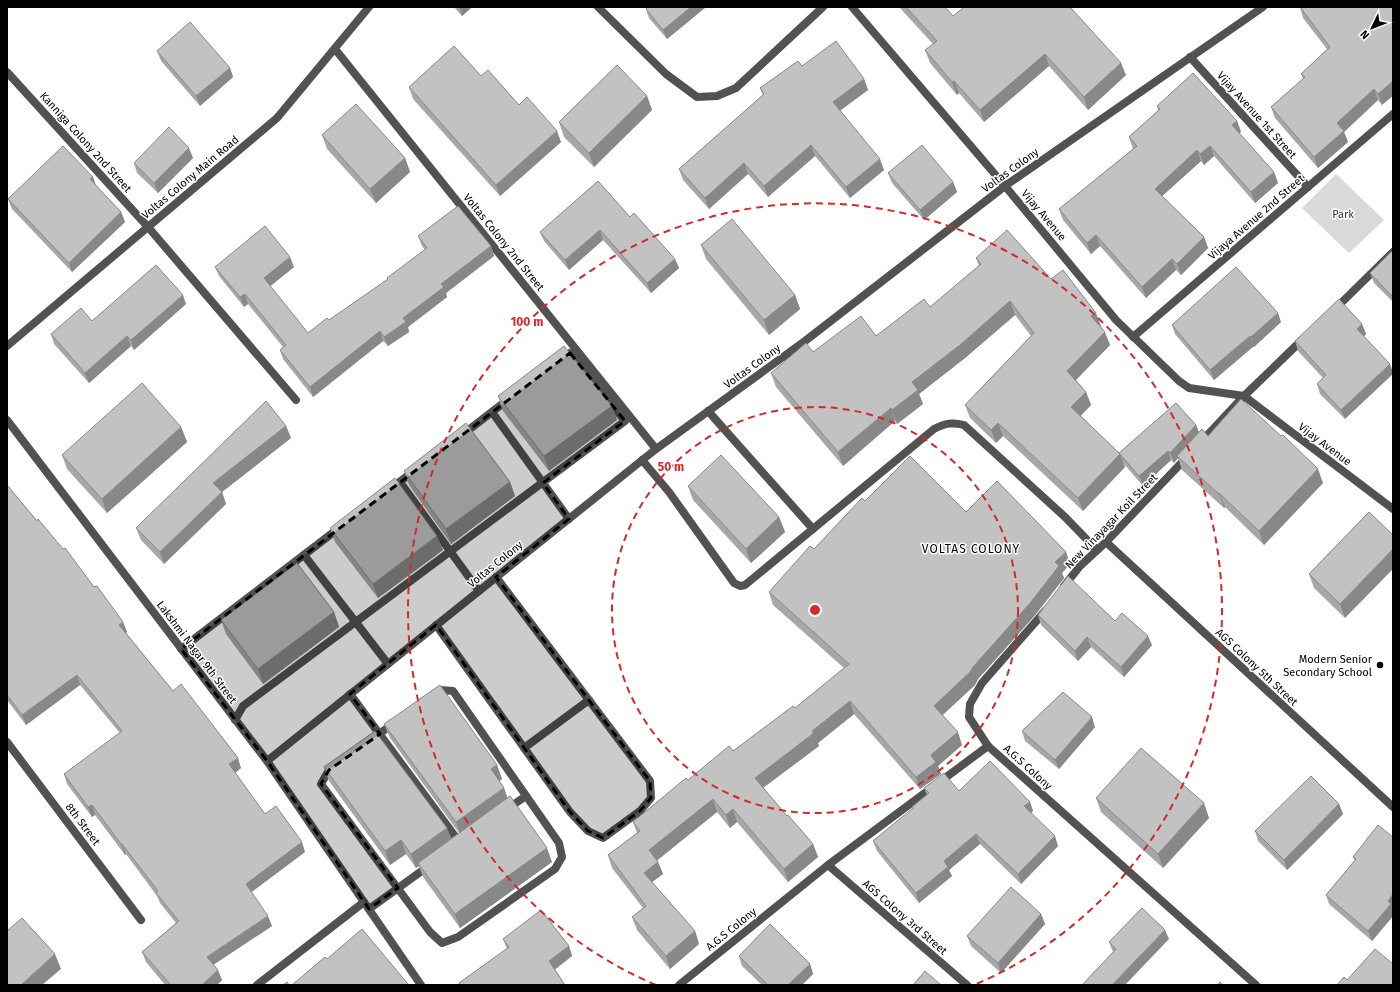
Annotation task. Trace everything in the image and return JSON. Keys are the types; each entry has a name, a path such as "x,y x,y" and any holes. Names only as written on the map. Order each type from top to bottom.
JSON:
{"street":[{"name":"Voltas Colony Main Road","path":"7,346 277,118 369,7"},
{"path":"598,7 666,74 697,97 717,96 736,88 823,7"},
{"name":"Vijay Avenue","path":"852,7 1005,186 1116,320 1179,381 1189,388 1244,396 1393,509"},
{"name":"Voltas Colony","path":"266,761 656,449 805,342 1005,186 1263,7"},
{"name":"Voltas Colony 2nd Street","path":"335,49 656,449"},
{"name":"Vijay Avenue 1st Street","path":"1190,57 1308,188"},
{"name":"Kanniga Colony 2nd Street","path":"7,72 148,227"},
{"name":"Vijaya Avenue 2nd Street","path":"1133,337 1393,114"},
{"path":"148,227 296,400"},
{"path":"1330,313 1393,252"},
{"path":"1244,396 1307,335"},
{"path":"235,720 242,706 625,421 570,353 552,366"},
{"path":"455,440 516,394"},
{"name":"New Vinayagar Koil Street","path":"988,746 969,717 970,704 982,683 1040,618 1080,566 1106,542 1244,396"},
{"path":"492,412 569,519"},
{"path":"708,412 813,529"},
{"name":"Lakshmi Nagar 9th Street","path":"7,420 266,761 421,985"},
{"path":"642,460 669,492 734,583 740,586 745,585 934,430 943,425 955,422 964,425 1065,517 1097,550"},
{"path":"382,496 418,468"},
{"path":"400,482 479,591"},
{"path":"181,649 346,523"},
{"name":"AGS Colony 5th Street","path":"1106,542 1393,807"},
{"path":"304,555 388,664"},
{"path":"436,626 570,812 588,831 603,838 640,811 651,798 650,781 496,577"},
{"path":"440,690 453,691 560,843 562,857 555,869 458,937 442,944 430,932 321,784 330,770 380,734 440,690"},
{"path":"350,694 460,843"},
{"path":"524,748 589,700"},
{"name":"8th Street","path":"7,742 141,920"},
{"name":"A.G.S Colony","path":"679,985 828,865 988,746 1256,985"},
{"path":"502,813 526,796"},
{"path":"257,985 366,906 398,888 436,861"},
{"name":"AGS Colony 3rd Street","path":"828,865 968,985"}],"highlighted area":[{"path":"570,353 625,421 543,483 569,519 496,577 650,781 651,798 640,811 603,838 588,831 570,812 436,625 350,694 380,734 329,770 321,784 398,888 369,909 267,761 181,649"}],"green space":[{"name":"Park","path":"1336,174 1384,220 1349,253 1302,208"}],"building":[{"path":"648,7 691,7 663,30 646,9"},
{"path":"906,7 945,7 953,16 964,7 1070,7 1121,63 1084,97 1045,54 980,110 954,81 952,82 925,50 937,41"},
{"path":"1300,7 1391,7 1393,9 1393,81 1378,94 1374,89 1337,123 1344,131 1314,157 1271,107 1305,77 1301,74 1330,47"},
{"path":"190,22 230,68 196,96 157,51"},
{"path":"836,41 864,79 833,102 880,159 846,187 811,145 764,186 744,163 705,198 679,169 764,94 760,88 798,61 802,66"},
{"path":"454,46 481,76 488,70 519,105 527,97 557,131 496,185 409,87"},
{"path":"617,65 647,96 589,153 559,122"},
{"path":"1193,73 1237,121 1232,125 1274,172 1251,192 1210,146 1200,154 1197,150 1155,189 1204,237 1177,264 1172,259 1142,287 1096,235 1087,243 1059,209 1137,146 1129,137 1160,109 1157,106"},
{"path":"356,104 405,158 370,189 322,135"},
{"path":"169,127 189,148 154,183 134,163"},
{"path":"922,145 953,182 920,210 888,173"},
{"path":"63,146 93,177 90,179 121,212 69,263 8,199"},
{"path":"598,181 630,217 634,213 675,259 647,283 600,230 565,260 540,232"},
{"path":"458,206 491,246 441,284 444,287 403,318 406,322 384,337 380,331 310,387 280,350 286,345 245,294 240,297 215,267 265,226 290,257 264,278 308,333 327,318 329,320 388,279 387,278 427,248 418,236"},
{"path":"732,219 795,295 764,320 701,245"},
{"path":"1007,230 1051,279 1063,270 1096,313 1091,316 1105,332 1067,371 1086,392 1071,407 1120,454 1078,498 998,423 991,430 965,405 1034,333 1010,301 960,345 912,382 918,390 892,410 891,408 838,452 771,373 806,343 813,352 861,316 876,336 924,299 930,307 981,264 976,258"},
{"path":"1393,250 1393,295 1392,296 1370,273"},
{"path":"156,265 183,295 131,340 127,336 85,373 51,334 81,308 92,321"},
{"path":"1236,267 1278,313 1210,370 1172,325"},
{"path":"1339,299 1362,324 1357,329 1390,364 1341,410 1317,384 1326,375 1295,341"},
{"path":"564,346 612,406 544,456 498,396"},
{"path":"142,383 181,427 102,499 62,455"},
{"path":"1241,399 1281,436 1283,435 1318,469 1259,531 1177,456 1202,429 1208,436"},
{"path":"266,401 286,426 213,483 222,492 160,552 136,528"},
{"path":"1176,403 1196,425 1170,453 1168,451 1139,476 1119,453"},
{"path":"466,423 510,482 446,529 404,471"},
{"path":"721,455 779,517 746,549 688,486"},
{"path":"910,456 966,512 997,481 1066,552 1055,562 1059,566 1031,602 970,672 934,706 958,732 932,754 931,756 936,762 916,777 850,701 812,731 814,733 755,778 813,844 784,869 733,809 726,815 713,799 649,850 658,862 644,873 695,931 666,956 632,917 646,906 608,855 640,831 633,822 686,778 688,780 729,746 733,751 793,706 795,708 849,664 769,592 810,546 814,549 862,498 865,501"},
{"path":"395,478 437,536 373,584 330,528"},
{"path":"7,485 37,521 38,519 63,549 65,548 94,587 97,586 123,622 119,625 173,691 181,684 238,758 229,764 265,814 276,806 302,842 246,884 268,916 207,957 218,970 202,985 171,985 142,952 179,921 156,893 158,891 92,805 88,807 64,774 122,731 77,675 22,715 7,695"},
{"path":"1369,512 1393,535 1393,549 1340,604 1309,574"},
{"path":"297,563 334,612 258,669 221,620"},
{"path":"1068,576 1115,621 1122,613 1148,636 1121,667 1087,637 1075,651 1038,615"},
{"path":"440,685 497,765 491,769 504,788 456,822 384,724"},
{"path":"1063,692 1092,717 1055,760 1022,731"},
{"path":"375,731 447,828 411,854 401,840 385,851 324,767"},
{"path":"1141,748 1204,803 1158,854 1096,798"},
{"path":"990,761 1030,802 1024,806 1055,836 1018,874 976,834 944,861 948,867 916,893 873,841 929,793 924,788 944,773 959,791"},
{"path":"1311,776 1339,804 1284,860 1255,831"},
{"path":"510,796 547,848 455,914 418,863"},
{"path":"1378,825 1393,837 1393,894 1388,901 1391,904 1368,931 1326,895 1356,859 1353,857"},
{"path":"1011,887 1041,914 998,963 967,936"},
{"path":"1142,908 1165,930 1112,985 1082,985 1116,949 1109,942"},
{"path":"541,910 569,946 549,961 565,985 460,985 459,983 509,947 503,939"},
{"path":"22,918 55,954 21,985 7,985 7,931"},
{"path":"770,924 810,964 788,985 768,985 739,956"},
{"path":"362,929 408,984 292,985 325,957 327,959"},
{"path":"1375,949 1393,964 1393,985 1337,985 1344,977 1347,980"},
{"path":"925,971 941,985 913,985"}],"place":[{"name":"Modern Senior Secondary School","path":"1380,665"}],"district":[{"name":"VOLTAS COLONY","path":"971,549"}]}
